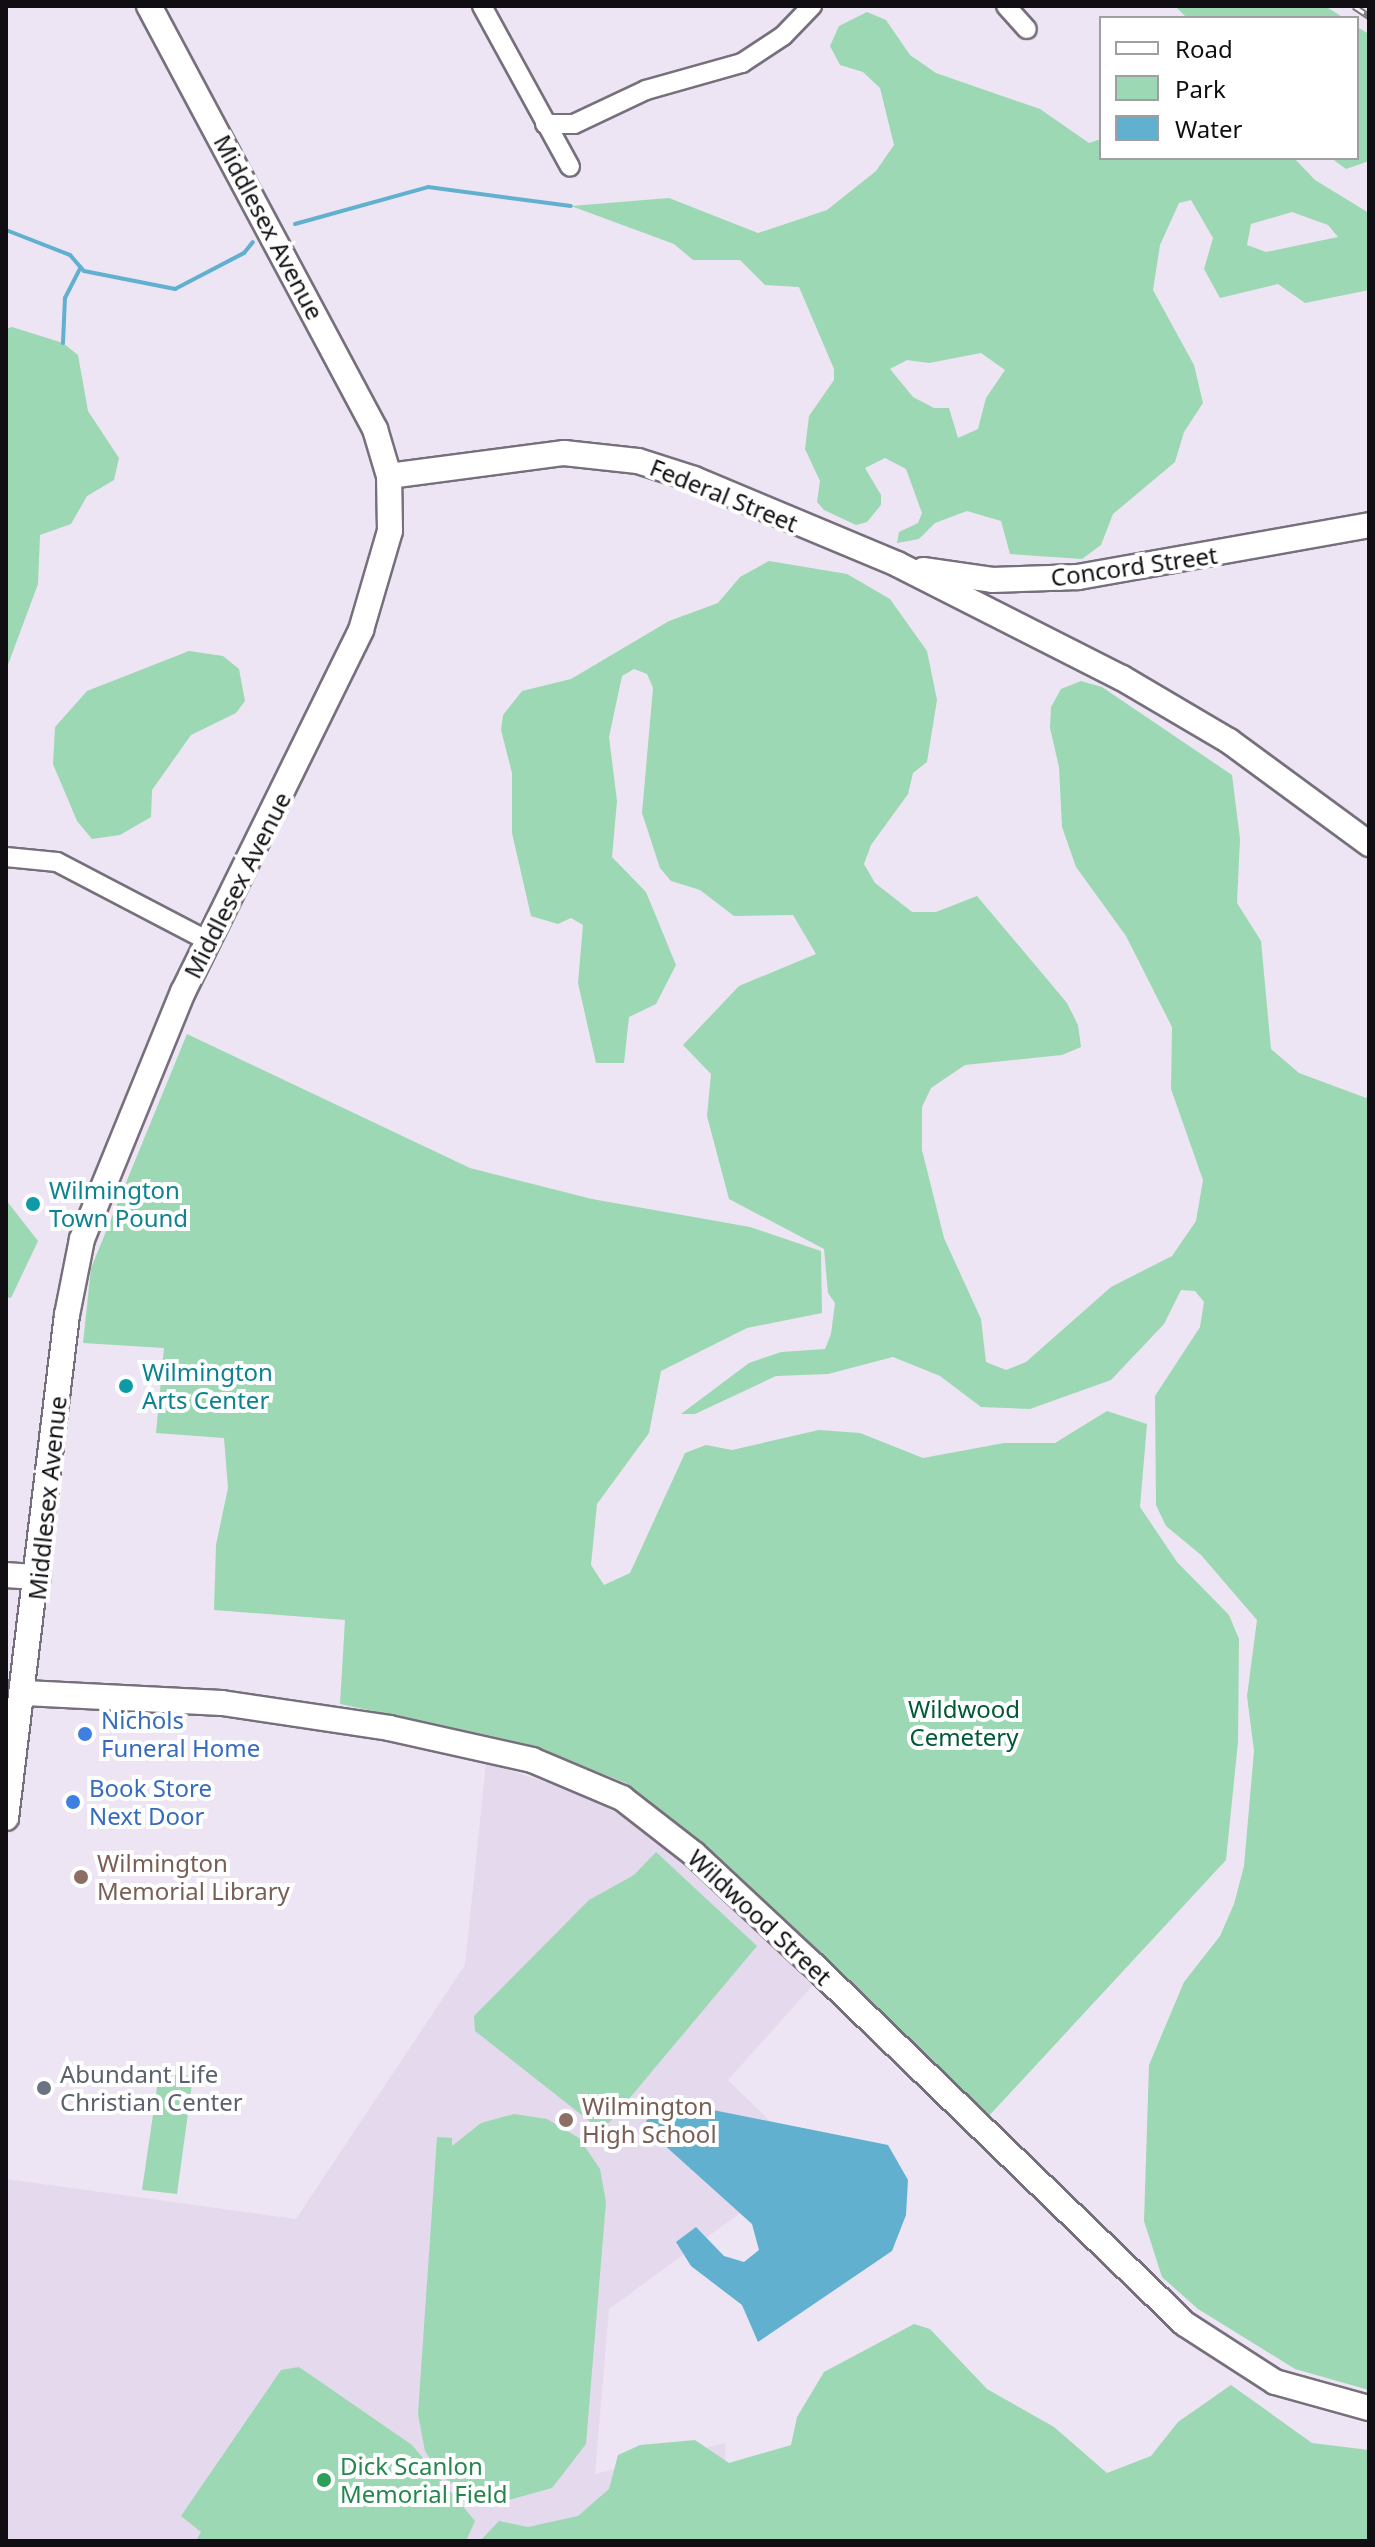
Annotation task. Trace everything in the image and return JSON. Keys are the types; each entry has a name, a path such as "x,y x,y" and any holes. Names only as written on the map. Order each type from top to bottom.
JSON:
{"street":[{"name":"Middlesex Avenue","path":"6,1818 25,1693 76,1262 208,941 375,595 390,531 389,476 364,405 149,6"},
{"path":"482,6 570,167"},
{"path":"545,124 574,124 646,90 742,63 783,36 812,6"},
{"path":"1006,6 1027,29"},
{"name":"Federal Street","path":"389,476 549,454 627,459 694,479 897,564 1185,713 1369,844"},
{"name":"Concord Street","path":"897,564 1003,580 1078,577 1369,525"},
{"path":"993,615 1003,580"},
{"path":"6,857 57,862 208,941"},
{"path":"6,1575 38,1577"},
{"name":"Wildwood Street","path":"25,1693 214,1703 389,1728 532,1760 622,1798 694,1854 810,1962 1185,2324 1275,2382 1369,2408"}],"shaded area":[{"name":"Wilmington High School","path":"486,1763 584,1794 645,1830 813,1985 728,2080 811,2161 609,2309 595,2474 725,2443 727,2489 743,2541 6,2541 6,2179 296,2219 465,1965"}],"green space":[{"path":"1175,6 1325,6 1341,16 1185,16"},
{"path":"867,12 886,20 910,55 936,73 1040,109 1089,143 1099,140 1099,160 1296,160 1315,180 1369,213 1369,290 1305,303 1278,284 1220,298 1204,269 1213,238 1191,200 1179,203 1160,245 1153,290 1194,365 1203,403 1184,432 1175,462 1113,514 1101,545 1082,559 1010,554 1001,521 967,511 935,523 919,539 897,543 899,532 918,523 922,513 906,469 885,458 865,468 881,495 881,505 867,522 856,525 824,510 817,502 820,481 805,449 809,416 834,380 834,369 799,287 765,285 740,260 693,260 674,244 571,206 669,198 758,233 827,210 876,171 894,145 880,88 863,72 840,65 830,46 839,26","holes":["1292,212 1328,225 1338,237 1266,252 1247,245 1251,224","981,353 1005,370 986,398 978,429 958,438 949,408 934,408 913,397 890,369 907,360 929,363"]},
{"path":"1359,28 1369,34 1369,161 1346,169 1334,160 1359,160"},
{"path":"12,327 63,343 78,355 88,411 119,458 114,480 87,496 71,524 40,535 38,584 6,670 6,329"},
{"path":"769,561 847,574 890,599 927,651 937,700 927,762 913,773 908,794 871,845 864,864 875,883 912,912 936,912 977,896 1067,1003 1078,1025 1081,1047 1062,1055 965,1065 931,1088 922,1107 922,1150 944,1238 981,1319 986,1362 1006,1370 1026,1362 1111,1287 1172,1256 1196,1221 1203,1180 1171,1089 1172,1027 1126,936 1076,867 1062,827 1059,767 1050,728 1051,707 1061,689 1081,681 1102,687 1232,775 1240,839 1237,903 1261,941 1271,1049 1299,1073 1369,1099 1369,2390 1295,2369 1198,2309 1162,2277 1144,2221 1149,2065 1184,1982 1220,1936 1234,1904 1244,1866 1254,1751 1247,1696 1257,1620 1201,1555 1166,1526 1156,1505 1155,1396 1200,1327 1204,1302 1195,1291 1181,1290 1164,1324 1111,1380 1030,1409 981,1407 940,1376 893,1357 828,1374 776,1376 695,1414 681,1414 749,1363 781,1352 825,1349 831,1334 835,1303 828,1293 824,1249 729,1199 707,1116 711,1074 683,1045 739,986 816,954 793,915 734,916 700,890 671,881 660,868 642,813 653,688 647,674 634,669 622,676 609,737 617,801 612,857 646,892 676,965 656,1004 629,1017 624,1063 596,1063 578,983 583,925 571,918 558,924 531,916 512,833 512,773 501,730 503,715 522,691 571,679 669,621 718,603 740,577"},
{"path":"189,651 223,656 239,669 245,701 236,713 191,735 152,790 151,817 120,835 92,839 77,821 53,764 55,727 87,691"},
{"name":"Wildwood Cemetery","path":"187,1034 470,1168 592,1199 750,1227 821,1251 822,1313 747,1328 661,1371 649,1433 597,1504 591,1565 604,1585 630,1573 685,1453 706,1445 732,1450 819,1430 860,1433 923,1458 1004,1443 1055,1443 1107,1411 1147,1424 1140,1507 1177,1562 1229,1615 1239,1639 1238,1742 1226,1860 986,2119 704,1845 626,1783 527,1744 340,1704 345,1620 214,1610 216,1545 228,1488 224,1438 156,1433 164,1348 83,1343 91,1268"},
{"path":"6,1200 38,1241 11,1298 6,1297"},
{"path":"656,1852 757,1946 602,2131 475,2031 474,2016 589,1900 634,1875"},
{"path":"159,2074 193,2076 177,2194 142,2190"},
{"path":"514,2114 547,2119 579,2138 600,2169 606,2202 586,2444 552,2488 502,2502 469,2495 441,2476 425,2451 418,2414 437,2137 452,2138 452,2146 481,2123"},
{"path":"914,2324 930,2329 987,2389 1054,2427 1107,2473 1151,2456 1178,2422 1231,2385 1312,2443 1369,2450 1369,2541 480,2541 499,2521 528,2527 578,2516 609,2489 618,2455 640,2445 695,2440 729,2463 791,2445 797,2417 824,2372"},
{"name":"Dick Scanlon Memorial Field","path":"299,2367 412,2445 475,2521 466,2541 196,2541 201,2532 181,2516 281,2370"}],"water":[{"path":"703,2108 888,2145 908,2180 906,2215 892,2251 758,2342 742,2305 691,2266 676,2242 696,2227 724,2256 744,2262 759,2250 752,2224 652,2134 646,2121 656,2111"}],"waterway":[{"path":"295,224 428,187 571,206"},
{"path":"6,230 70,255 84,271 175,289 244,253 253,242"},
{"path":"63,343 65,298 80,269"}],"railway":[{"path":"1354,6 1369,16"}],"place":[{"name":"Wilmington Town Pound","path":"33,1204"},
{"name":"Wilmington Arts Center","path":"126,1386"},
{"name":"Nichols Funeral Home","path":"85,1734"},
{"name":"Book Store Next Door","path":"73,1802"},
{"name":"Wilmington Memorial Library","path":"81,1877"},
{"name":"Abundant Life Christian Center","path":"44,2088"},
{"name":"Wilmington High School","path":"566,2120"},
{"name":"Dick Scanlon Memorial Field","path":"324,2480"}]}
